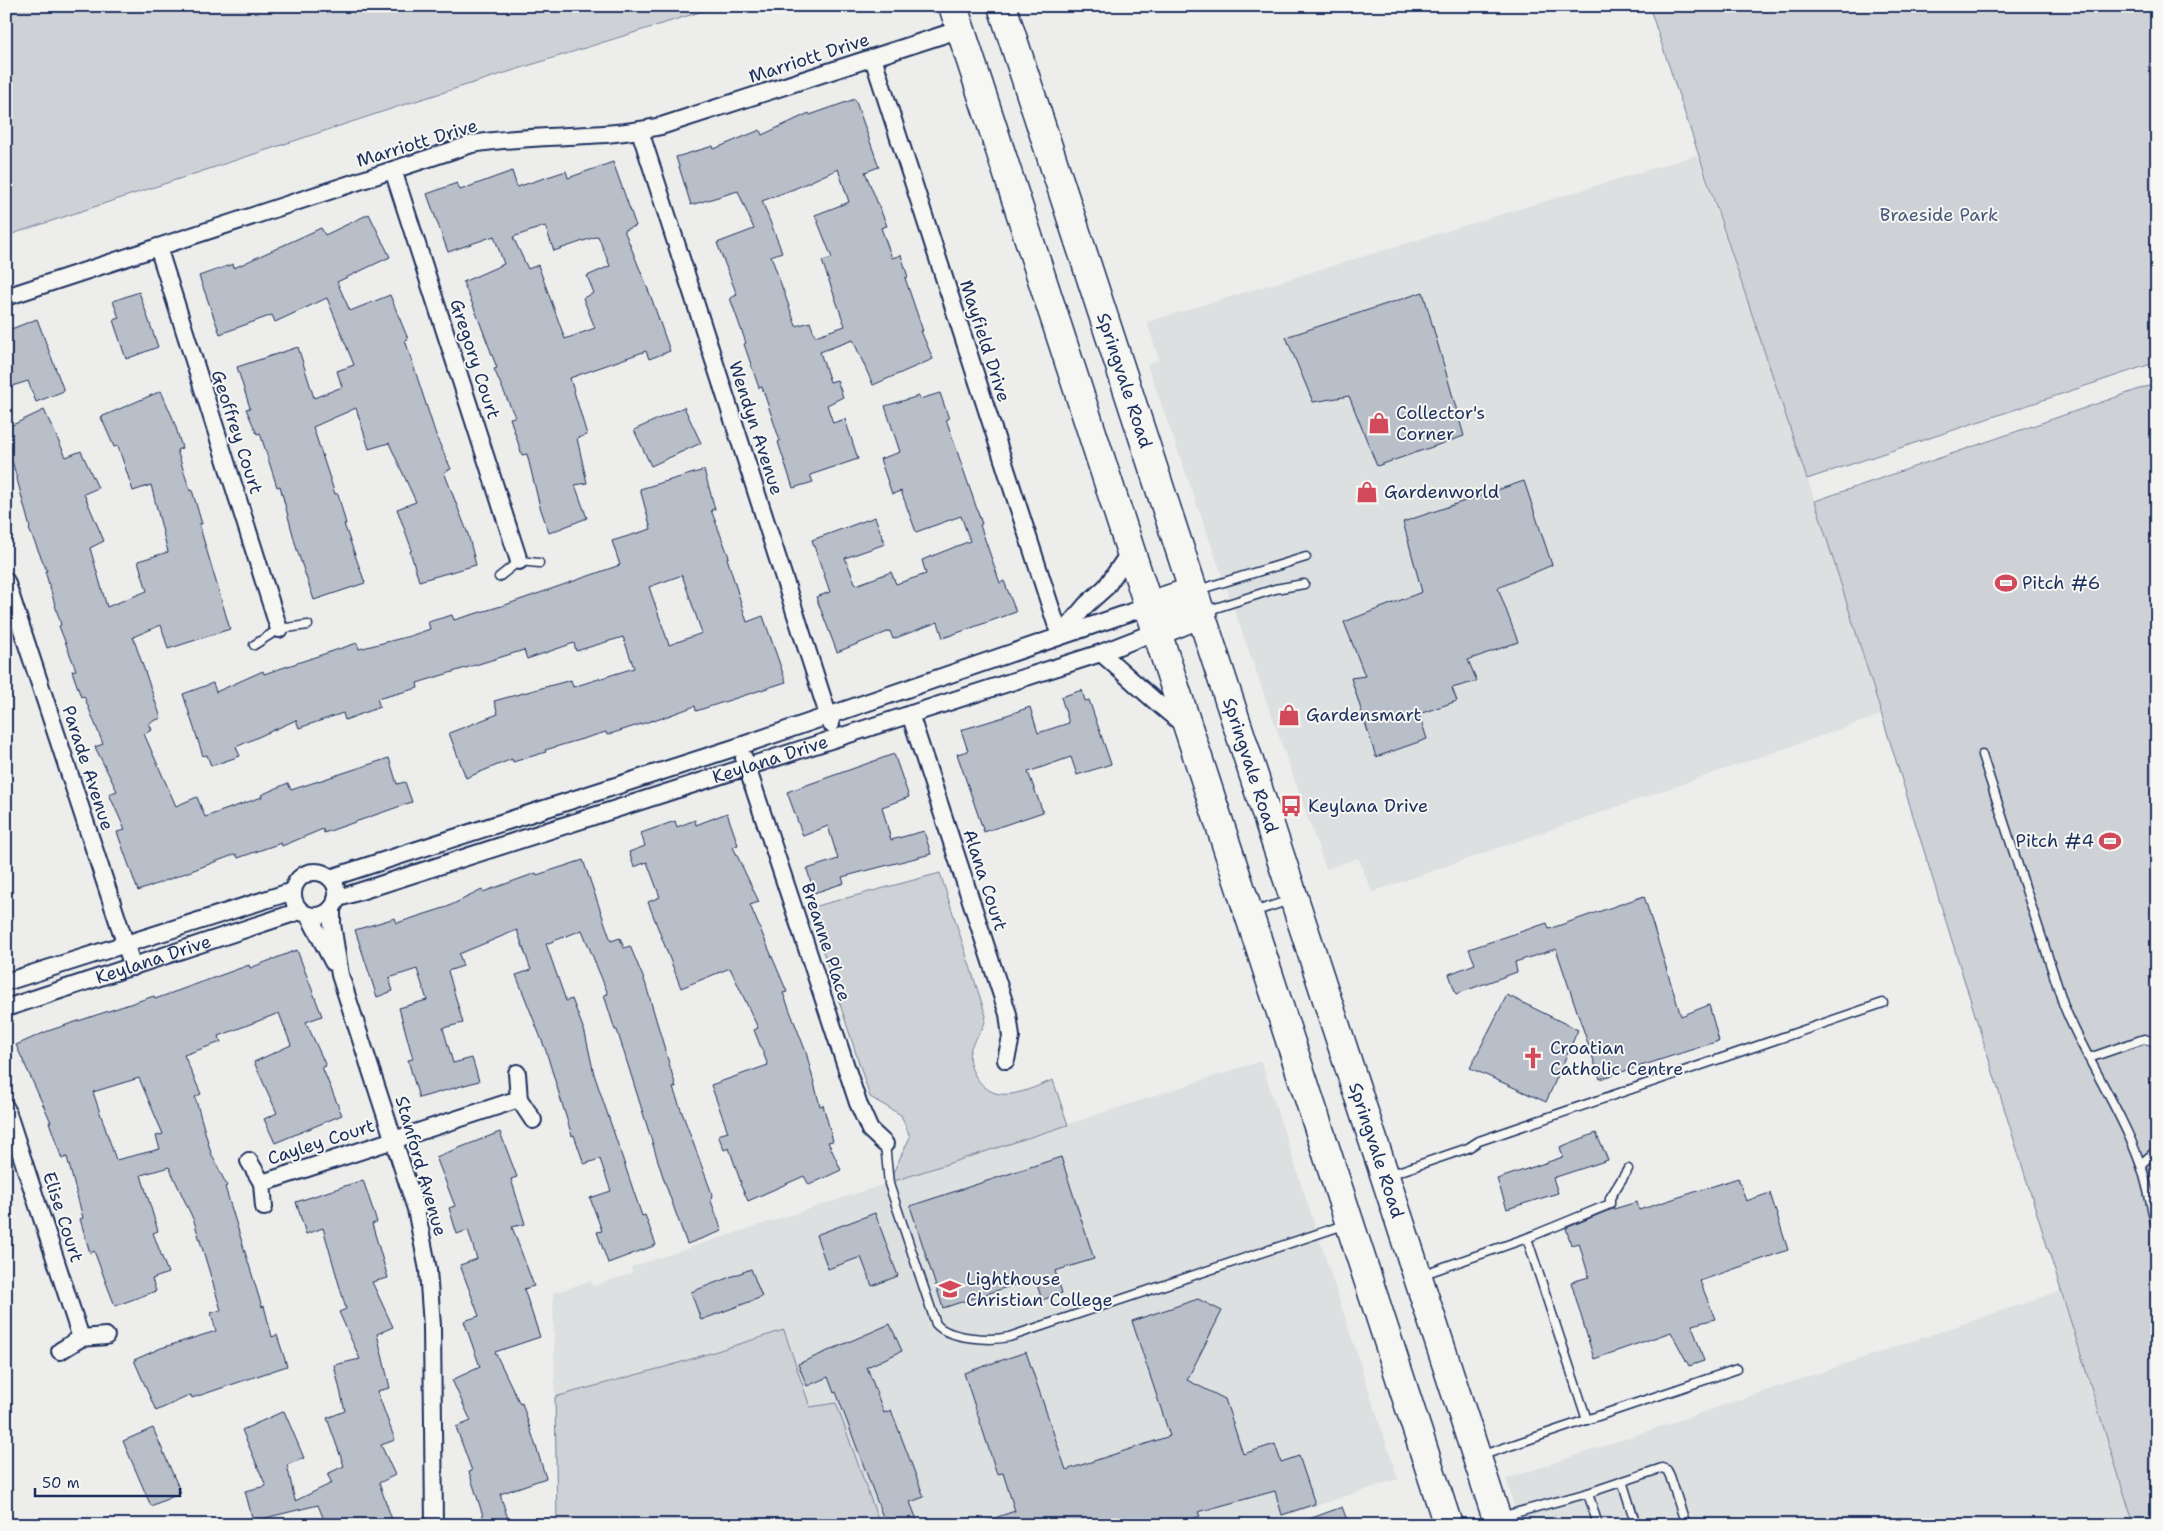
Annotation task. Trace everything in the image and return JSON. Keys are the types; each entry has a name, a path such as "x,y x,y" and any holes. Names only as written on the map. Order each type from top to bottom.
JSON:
{"highway":[{"name":"Springvale Road","path":"1002,6 1498,1521"},
{"path":"957,18 1448,1525"},
{"name":"Keylana Drive","path":"1153,618 1198,602"}],"street":[{"name":"Marriott Drive","path":"6,296 472,144 640,131 680,121 872,58 957,18"},
{"name":"Mayfield Drive","path":"872,58 1060,636"},
{"name":"Wendyn Avenue","path":"640,131 836,737"},
{"name":"Gregory Court","path":"393,170 519,561"},
{"name":"Geoffrey Court","path":"158,247 278,629"},
{"path":"1060,636 1086,605 1106,587 1130,552"},
{"name":"Parade Avenue","path":"6,581 133,967"},
{"name":"Keylana Drive","path":"330,878 740,746 1060,636 1153,618"},
{"name":"Keylana Drive","path":"334,904 836,737 1101,652 1153,618"},
{"path":"1101,652 1162,709 1189,730"},
{"name":"Alana Court","path":"910,714 1008,1014 1011,1037 1006,1060"},
{"name":"Breanne Place","path":"740,746 858,1104 870,1130 885,1144"},
{"path":"311,872 325,874 334,884 334,904 322,915 304,913 293,898 293,891 299,879 311,872"},
{"name":"Keylana Drive","path":"6,982 293,891"},
{"name":"Stanford Avenue","path":"334,904 332,924 340,975 416,1209 428,1270 432,1326 434,1525"},
{"name":"Keylana Drive","path":"6,1008 304,913"},
{"name":"Stanford Avenue","path":"304,913 340,975"},
{"path":"517,1074 519,1099 533,1120"},
{"name":"Cayley Court","path":"262,1183 519,1099"},
{"name":"Elise Court","path":"6,1108 81,1338"},
{"name":"Cayley Court","path":"249,1161 262,1183 264,1207"},
{"path":"60,1351 81,1338 106,1336"}],"lane":[{"path":"1198,602 1306,557"},
{"path":"499,577 519,561 539,562"},
{"path":"1198,602 1304,584"},
{"path":"254,644 278,629 308,625"},
{"path":"1982,755 2064,1006 2076,1034 2109,1093 2141,1164 2157,1230"},
{"path":"1249,914 1294,899"},
{"path":"1385,1176 1468,1148 1479,1141 1883,1003"},
{"path":"2089,1058 2144,1039 2152,1041 2157,1048"},
{"path":"885,1144 889,1184 936,1324 946,1332 960,1335 995,1339 1009,1337 1350,1223"},
{"path":"2141,1164 2157,1150"},
{"path":"1418,1276 1527,1238 1610,1204 1610,1198 1628,1168"},
{"path":"1527,1238 1587,1420"},
{"path":"1477,1457 1737,1369"},
{"path":"1498,1521 1662,1468 1667,1470 1686,1525"},
{"path":"1622,1481 1636,1525"},
{"path":"1588,1493 1598,1525"}],"shaded area":[{"path":"1697,155 1815,501 1881,715 1372,892 1358,858 1326,869 1147,364 1159,360 1147,322"},
{"name":"Lighthouse Christian College","path":"1261,1061 1398,1479 1258,1525 557,1525 553,1293 591,1281 593,1286 632,1273 631,1267"},
{"path":"2060,1291 2134,1525 1520,1525 1506,1479"}],"green space":[{"path":"6,6 719,6 403,105 6,236"},
{"name":"Braeside Park","path":"1649,6 2157,6 2157,362 1807,479"},
{"path":"2157,383 2157,1525 2134,1525 1815,501"},
{"path":"940,873 986,1016 984,1026 974,1042 969,1055 976,1077 993,1092 1002,1094 1022,1092 1053,1080 1068,1125 888,1183 910,1137 901,1115 870,1097 809,908"},
{"path":"784,1330 810,1407 836,1403 880,1525 557,1525 555,1397 672,1365"}],"building":[{"path":"855,99 879,167 865,172 887,226 881,228 892,258 901,255 908,277 905,278 923,331 921,331 933,359 873,385 853,340 820,352 830,382 837,380 843,397 827,405 833,423 845,419 858,459 810,475 813,482 793,488 762,387 759,388 744,344 746,343 730,298 737,295 717,243 754,229 738,191 691,205 676,157 713,146 714,149 760,130 762,135 809,113 810,115","holes":["838,169 849,202 815,215 832,258 822,261 845,326 815,336 810,322 796,326 771,256 782,252 762,201"]},
{"path":"613,162 636,226 624,230 670,351 649,359 646,351 570,378 587,435 577,438 587,483 575,485 587,518 549,533 540,507 527,454 522,455 510,418 515,417 494,369 497,368 463,282 504,264 494,236 448,252 427,194 457,183 460,190 512,171 517,187 566,171 568,178","holes":["545,226 554,251 598,236 610,266 587,276 594,293 583,298 595,328 565,339 538,265 528,269 513,237"]},
{"path":"369,214 390,257 337,282 350,311 390,295 408,339 405,340 437,438 451,469 444,472 468,534 476,565 419,581 410,551 412,550 397,509 416,502 389,443 369,449 356,408 313,427 335,494 338,494 346,524 344,524 365,583 314,600 297,550 280,486 277,487 260,433 257,434 246,409 250,408 237,367 298,347 314,398 342,387 337,371 354,365 327,298 275,322 272,315 220,334 199,276 233,264 234,268 321,228 325,235"},
{"path":"139,292 158,347 126,359 113,320 119,318 113,301"},
{"path":"1423,292 1464,436 1377,466 1349,396 1313,402 1286,337"},
{"path":"37,319 64,391 36,402 28,381 6,388 6,331"},
{"path":"161,391 174,421 182,448 177,450 190,491 192,490 202,524 199,524 230,629 168,649 161,625 133,637 161,718 149,723 152,730 144,734 176,806 197,797 205,817 262,797 261,795 288,783 291,790 389,758 397,784 405,782 412,802 324,833 323,829 282,846 281,843 238,858 236,854 138,891 117,832 125,830 109,794 117,791 95,747 103,744 84,696 81,697 72,671 76,670 59,626 61,625 45,571 47,571 29,529 13,464 6,451 6,428 44,410 66,457 81,451 98,488 84,494 104,541 90,548 107,607 147,591 138,561 168,552 151,485 133,491 118,446 114,447 101,417"},
{"path":"940,393 949,419 946,419 1000,583 1004,581 1016,612 943,638 938,622 893,639 890,631 837,652 816,597 830,592 812,540 875,517 885,544 845,558 856,585 891,572 896,584 926,574 922,560 970,541 961,516 916,532 901,491 892,494 880,459 900,452 885,406 919,396 920,399"},
{"path":"684,407 701,443 651,466 634,430"},
{"path":"704,470 715,509 711,510 729,557 727,558 747,622 763,616 786,682 696,711 695,706 607,735 606,732 545,750 546,752 513,762 512,759 466,778 449,733 498,714 494,701 571,680 573,687 634,668 623,637 576,651 574,643 527,659 524,650 417,683 418,688 377,699 380,707 345,720 343,713 299,728 296,720 236,747 240,756 211,766 207,755 203,756 183,694 213,683 216,692 263,671 264,674 357,643 359,649 410,636 430,629 428,622 452,615 454,620 508,604 620,565 612,541 651,529 640,489","holes":["682,575 702,633 669,645 649,587"]},
{"path":"1524,481 1552,565 1498,588 1518,642 1468,660 1477,681 1452,688 1457,701 1419,714 1427,739 1376,757 1351,678 1365,676 1344,622 1422,592 1403,522"},
{"path":"1082,690 1085,701 1089,700 1111,764 1077,775 1071,757 1028,772 1043,812 984,832 957,754 968,751 961,730 1030,707 1038,733 1069,723 1061,697"},
{"path":"894,754 909,797 882,807 891,840 924,831 931,854 842,877 844,883 814,893 807,869 838,859 828,826 803,836 787,792"},
{"path":"727,813 738,845 733,847 759,902 750,905 787,992 783,993 806,1052 820,1106 823,1105 833,1141 828,1142 841,1170 809,1185 804,1176 748,1201 740,1184 729,1148 724,1150 718,1135 728,1132 711,1085 768,1065 754,1030 758,1028 730,968 681,988 648,902 660,897 647,862 634,867 629,852 645,846 641,833 675,821 677,827 695,820 696,825"},
{"path":"583,860 611,941 620,938 624,948 630,946 645,982 676,1087 673,1088 712,1194 711,1201 722,1231 687,1244 664,1180 617,1030 615,1030 604,995 608,994 582,930 546,944 566,1001 572,999 585,1033 594,1074 642,1216 645,1215 656,1245 608,1263 597,1232 602,1231 590,1198 611,1191 600,1159 584,1164 574,1135 572,1136 546,1051 516,975 531,970 517,930 459,954 463,966 448,971 463,1023 443,1028 453,1063 472,1058 479,1081 419,1098 408,1060 413,1059 399,1008 427,1000 417,969 389,978 393,991 377,997 355,930 395,918 397,923 447,907 482,890 483,892 536,873 537,875"},
{"path":"1644,896 1681,1016 1709,1005 1719,1041 1600,1079 1556,949 1515,962 1517,972 1456,994 1449,974 1475,964 1469,949 1547,923 1549,929"},
{"path":"297,950 322,1016 306,1022 326,1066 322,1067 342,1115 275,1143 264,1119 277,1113 254,1062 291,1045 279,1013 219,1036 221,1042 184,1055 201,1094 195,1097 211,1153 227,1186 225,1187 262,1307 264,1306 272,1337 277,1335 287,1366 192,1398 191,1395 156,1411 134,1360 161,1348 216,1331 211,1313 221,1310 194,1221 169,1167 141,1175 158,1231 153,1233 168,1273 152,1279 156,1291 115,1306 94,1251 90,1253 80,1219 83,1218 67,1157 62,1159 49,1122 51,1122 16,1045 48,1031 154,996 155,999 249,965 250,968","holes":["139,1078 163,1134 156,1136 160,1149 116,1160 93,1092"]},
{"path":"1507,995 1578,1030 1546,1102 1470,1068"},
{"path":"500,1132 517,1177 511,1179 525,1224 512,1227 534,1286 524,1289 540,1337 495,1352 520,1404 522,1403 546,1478 500,1494 510,1525 486,1525 469,1472 472,1471 456,1427 471,1421 452,1380 480,1367 464,1321 479,1316 460,1265 477,1259 468,1230 457,1234 449,1208 455,1206 436,1157"},
{"path":"1596,1133 1608,1160 1553,1178 1558,1193 1507,1209 1497,1179 1563,1157 1560,1147"},
{"path":"1061,1157 1094,1259 1055,1271 1062,1293 1042,1300 1035,1278 943,1308 910,1206"},
{"path":"1738,1178 1746,1201 1770,1193 1788,1250 1700,1281 1715,1319 1692,1325 1704,1361 1689,1366 1671,1332 1594,1359 1571,1282 1589,1277 1579,1243 1571,1245 1566,1228 1607,1211 1637,1202 1639,1210"},
{"path":"363,1180 377,1222 372,1224 388,1278 372,1282 393,1327 377,1334 390,1388 377,1391 395,1440 381,1445 395,1475 379,1483 394,1525 326,1525 318,1505 253,1521 245,1491 266,1486 242,1430 284,1411 304,1458 287,1465 295,1501 332,1483 327,1474 344,1466 327,1418 345,1411 334,1365 360,1359 339,1312 346,1309 323,1228 306,1234 296,1202"},
{"path":"875,1213 898,1276 872,1286 861,1257 828,1269 816,1235"},
{"path":"751,1269 762,1297 701,1320 691,1292"},
{"path":"1198,1299 1222,1311 1187,1380 1225,1399 1243,1454 1275,1444 1281,1462 1299,1456 1315,1504 1282,1515 1275,1491 1198,1512 1200,1516 1175,1525 983,1525 983,1522 1015,1511 1003,1473 997,1474 964,1373 1026,1352 1066,1470 1170,1436 1132,1321"},
{"path":"890,1324 902,1351 867,1367 884,1413 891,1410 924,1497 910,1502 919,1525 886,1525 836,1392 834,1393 828,1377 807,1386 798,1364"},
{"path":"153,1428 181,1493 151,1506 123,1441"},
{"path":"1342,1507 1349,1525 1298,1525 1298,1523"}],"place":[{"name":"Collector's Corner","path":"1379,423"},
{"name":"Gardenworld","path":"1367,492"},
{"name":"Pitch #6","path":"2006,583"},
{"name":"Gardensmart","path":"1289,715"},
{"name":"Keylana Drive","path":"1291,806"},
{"name":"Pitch #4","path":"2110,841"},
{"name":"Croatian Catholic Centre","path":"1533,1058"},
{"name":"Lighthouse Christian College","path":"950,1289"}]}
